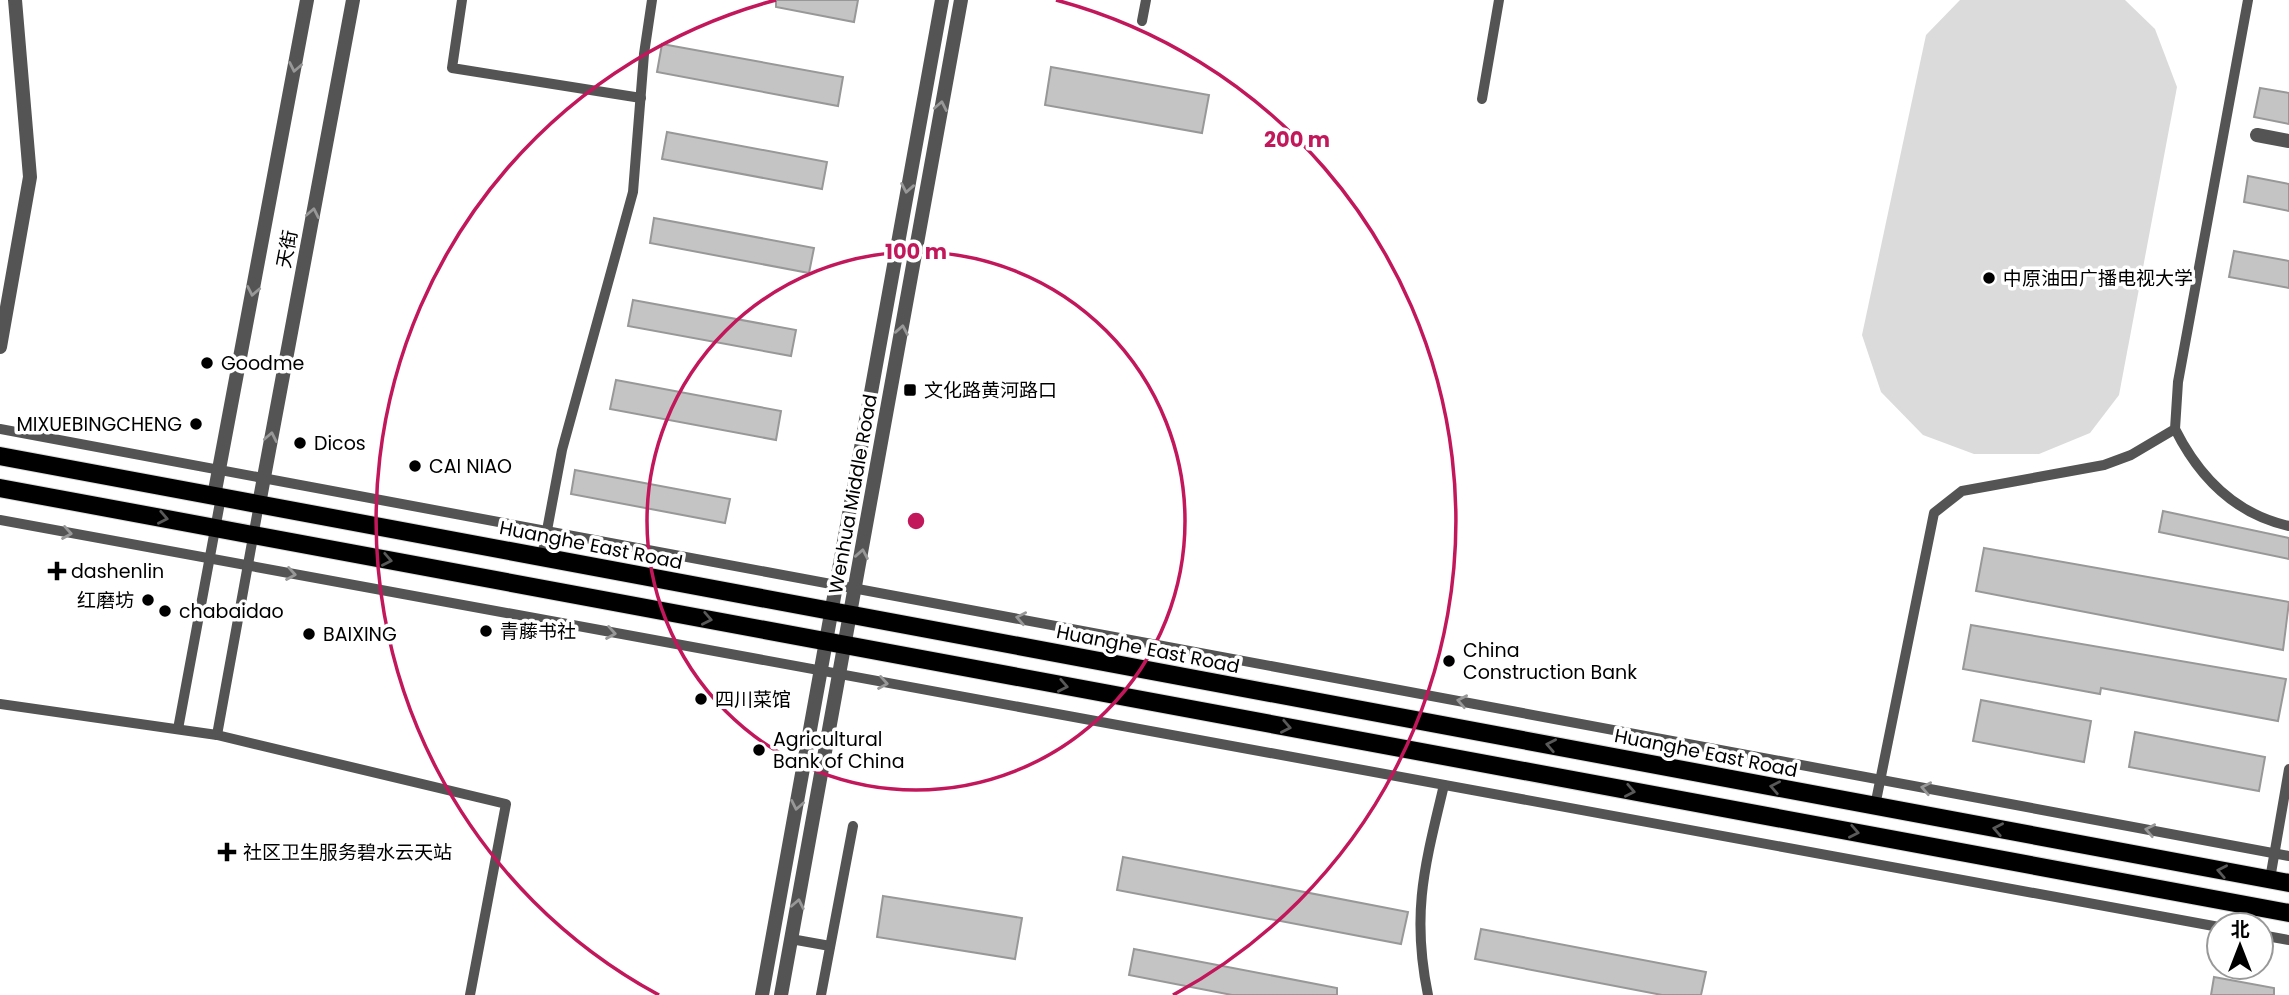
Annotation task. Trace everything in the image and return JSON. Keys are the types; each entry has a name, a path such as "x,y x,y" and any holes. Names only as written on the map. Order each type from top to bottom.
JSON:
{"main road":[{"name":"Huanghe East Road","path":"0,456 2289,883"},
{"path":"0,488 2289,913"}],"street":[{"path":"0,347 30,177 15,0"},
{"name":"天街","path":"217,497 219,472 307,0"},
{"name":"天街","path":"259,504 353,0"},
{"name":"Wenhua Middle Road","path":"762,995 942,0"},
{"name":"Wenhua Middle Road","path":"781,995 961,0"},
{"path":"2257,135 2289,141"}],"lane":[{"path":"462,0 452,68 641,98"},
{"path":"542,557 562,450 633,192 652,0"},
{"path":"1142,21 1146,0"},
{"path":"1482,99 1499,0"},
{"path":"2248,0 2178,382 2175,429 2188,455 2216,488 2242,508 2271,522 2289,526"},
{"path":"0,429 219,472 856,587 2289,856"},
{"path":"1875,806 1934,513 1962,491 2104,465 2131,455 2175,429"},
{"path":"178,729 215,528 217,497"},
{"path":"217,735 259,504"},
{"path":"0,520 2205,924"},
{"path":"0,704 217,735 506,804 470,995"},
{"path":"2270,880 2289,769"},
{"path":"1428,995 1419,954 1420,883 1444,785"},
{"path":"821,995 853,826"},
{"path":"791,939 830,946"}],"shaded area":[{"path":"1960,0 2125,0 2155,29 2177,87 2119,395 2090,433 2039,454 1974,454 1923,435 1881,392 1862,335 1926,35"}],"building":[{"path":"776,0 858,0 854,22 776,7"},
{"path":"662,44 843,77 838,106 657,72"},
{"path":"1051,67 1209,95 1202,133 1045,105"},
{"path":"2260,88 2289,93 2289,124 2254,117"},
{"path":"667,132 827,162 822,189 662,159"},
{"path":"2248,176 2289,184 2289,211 2244,202"},
{"path":"654,218 814,248 809,273 650,243"},
{"path":"2234,251 2289,261 2289,288 2229,277"},
{"path":"633,300 796,330 791,356 628,326"},
{"path":"616,380 781,411 776,440 610,409"},
{"path":"575,470 730,499 725,523 571,494"},
{"path":"2163,511 2289,538 2289,559 2159,532"},
{"path":"1984,548 2289,602 2283,650 1976,591"},
{"path":"1971,625 2286,679 2278,721 2101,688 2100,694 1963,669"},
{"path":"1981,700 2091,721 2084,762 1973,741"},
{"path":"2135,732 2265,757 2259,791 2129,767"},
{"path":"1123,857 1408,912 1401,944 1117,890"},
{"path":"883,896 1022,918 1015,959 877,937"},
{"path":"1481,929 1706,972 1701,995 1662,995 1475,959"},
{"path":"1134,949 1337,988 1337,995 1232,995 1129,975"},
{"path":"2213,981 2236,981 2274,988 2274,995 2211,995"}],"place":[{"name":"中原油田广播电视大学","path":"1989,278"},
{"name":"Goodme","path":"207,363"},
{"name":"文化路黄河路口","path":"910,390"},
{"name":"MIXUEBINGCHENG","path":"196,424"},
{"name":"Dicos","path":"300,443"},
{"name":"CAI NIAO","path":"415,466"},
{"name":"dashenlin","path":"57,571"},
{"name":"红磨坊","path":"148,600"},
{"name":"chabaidao","path":"165,611"},
{"name":"青藤书社","path":"486,631"},
{"name":"BAIXING","path":"309,634"},
{"name":"China Construction Bank","path":"1449,661"},
{"name":"四川菜馆","path":"701,699"},
{"name":"Agricultural Bank of China","path":"759,750"},
{"name":"社区卫生服务碧水云天站","path":"227,852"}]}
